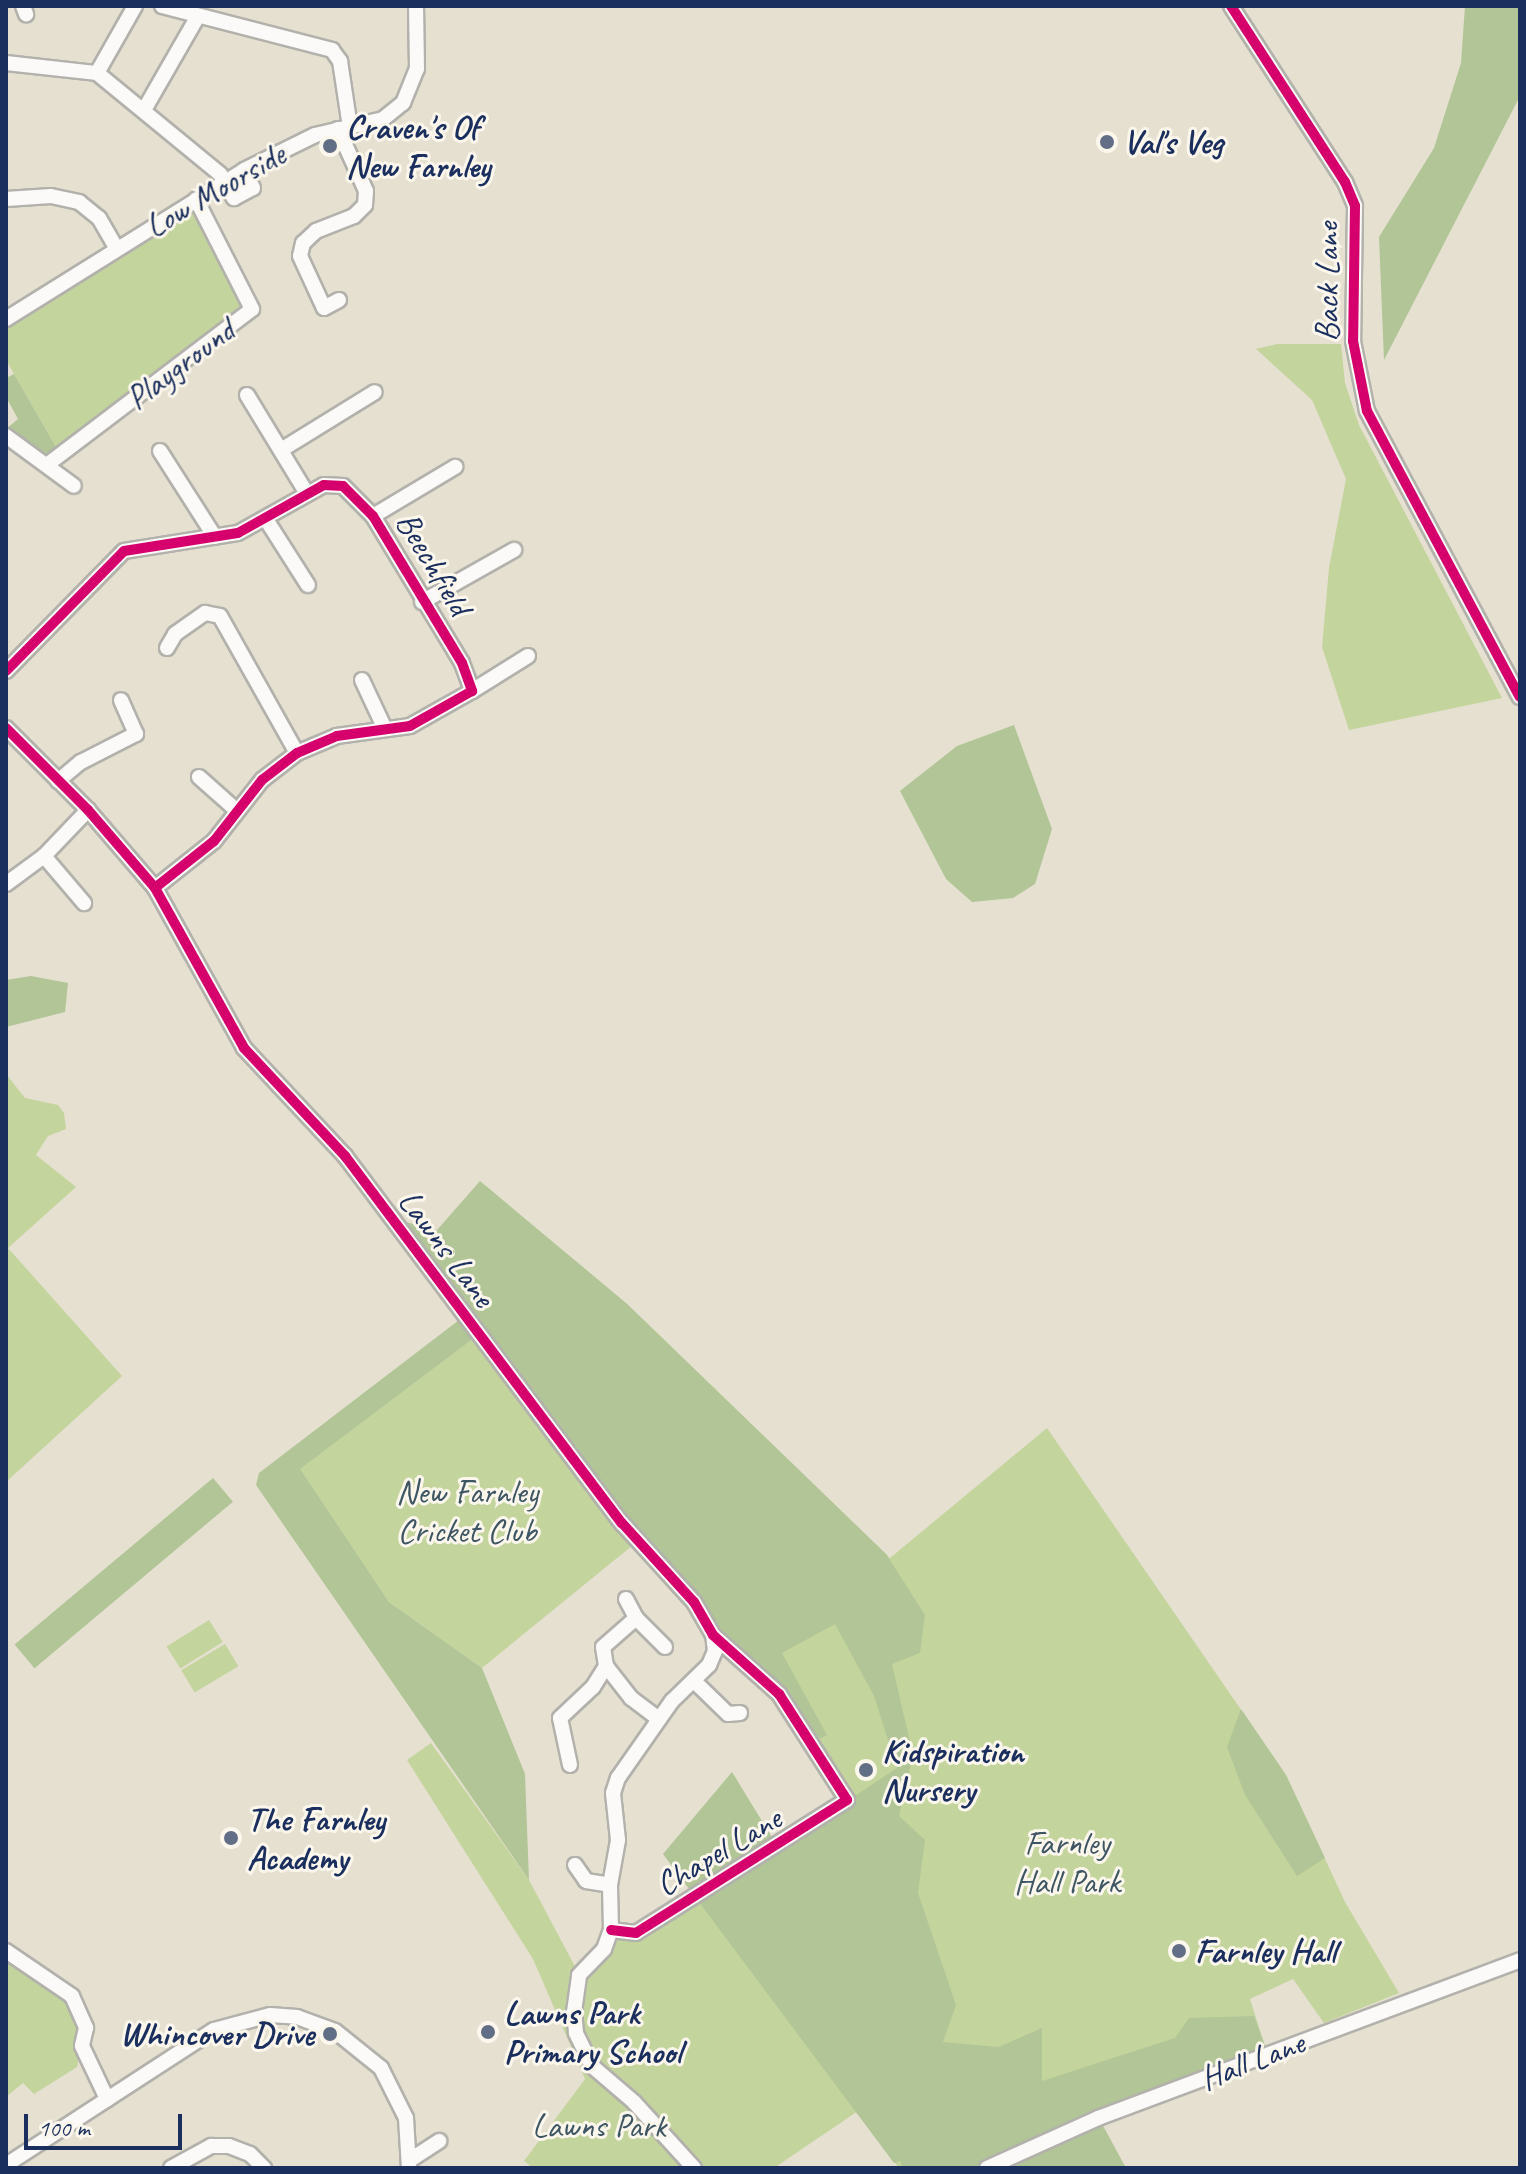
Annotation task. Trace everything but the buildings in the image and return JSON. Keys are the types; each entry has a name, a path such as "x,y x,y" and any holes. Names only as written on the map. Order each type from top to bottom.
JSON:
{"street":[{"path":"97,73 135,6"},
{"path":"162,6 197,18 332,50 340,61 344,128 366,191 365,205 354,216 316,231 303,243 300,256 324,308 339,300"},
{"name":"Low Moorside","path":"6,319 244,170 344,128 383,119 403,103 417,69 416,6"},
{"name":"Back Lane","path":"1231,6 1345,182 1355,206 1353,341 1367,411 1520,697"},
{"path":"144,110 197,18"},
{"path":"6,63 97,73 225,181"},
{"path":"6,199 51,196 79,202 99,218 116,248"},
{"name":"Playground","path":"48,464 252,309 196,199"},
{"path":"281,450 375,392"},
{"path":"247,395 306,492"},
{"path":"6,436 74,486"},
{"path":"160,451 215,537"},
{"path":"373,516 455,467"},
{"name":"Beechfield","path":"9,663 124,551 215,537 267,521 306,492 324,485 343,486 373,516 422,602 462,663 472,691"},
{"path":"267,521 308,585"},
{"path":"422,602 514,550"},
{"path":"167,648 175,634 205,613 220,616 297,753"},
{"path":"155,888 214,841 235,809 297,753 337,736 384,727 410,726 528,656"},
{"path":"362,680 384,727"},
{"path":"121,700 136,734"},
{"name":"Lawns Lane","path":"6,728 88,810 155,888 244,1048 345,1156 622,1523 700,1610 713,1635 779,1694 847,1800"},
{"path":"58,781 81,762 136,734 153,734"},
{"path":"199,777 235,809"},
{"path":"6,884 44,856 88,810"},
{"path":"44,856 77,903"},
{"path":"626,1599 636,1618 665,1647"},
{"path":"636,1618 603,1647 606,1666 631,1698 659,1719"},
{"path":"694,2168 652,2120 592,2066 576,2033 579,1975 604,1949 611,1930 610,1885 618,1840 613,1793 659,1719 695,1682 715,1651 713,1635"},
{"path":"570,1765 560,1718 585,1696 606,1666"},
{"path":"695,1682 729,1718"},
{"name":"Chapel Lane","path":"611,1930 636,1933 847,1800"},
{"path":"575,1865 586,1881 610,1885"},
{"path":"6,1951 72,1996 86,2028 82,2046 107,2099"},
{"name":"Hall Lane","path":"987,2168 1107,2114 1520,1960"},
{"path":"6,2165 214,2030 270,2015 297,2017 335,2031 381,2068 406,2118 409,2164"},
{"path":"409,2164 439,2141"},
{"path":"171,2168 211,2146 229,2146 264,2168"}],"green space":[{"path":"1465,6 1520,6 1520,96 1384,360 1379,237 1434,148 1461,63"},
{"path":"196,199 252,309 60,454 6,360 6,319"},
{"path":"1277,344 1341,344 1345,383 1359,425 1502,698 1349,730 1322,647 1329,568 1346,479 1312,400 1256,349"},
{"path":"14,374 60,454 48,464 6,429 18,419 6,397 6,378"},
{"path":"1014,725 1052,829 1035,884 1013,898 972,902 946,879 900,791 957,746"},
{"path":"31,976 68,983 65,1012 6,1027 6,980"},
{"path":"6,1074 25,1098 58,1105 64,1113 66,1129 48,1136 36,1155 76,1187 8,1248 122,1376 6,1482"},
{"path":"480,1181 626,1303 886,1554 925,1615 920,1653 892,1664 913,1755 899,1816 925,1840 918,1893 956,2005 943,2042 999,2047 1042,2028 1042,2081 1175,2038 1189,2018 1254,2016 1265,2046 1095,2111 1126,2168 903,2168 900,2161 894,2163 663,1854 732,1772 778,1847 897,1768 874,1696 835,1624 782,1653 827,1735 820,1739 730,1649 478,1335 300,1469 389,1602 482,1668 525,1774 529,1880 256,1485 259,1473 463,1317 390,1218 437,1230"},
{"name":"Farnley Hall Park","path":"626,1303 890,1558 1047,1428 1286,1775 1345,1902 1399,1993 1324,2023 1293,1979 1250,1999 1265,2046 1094,2111 976,2168 899,2168 858,2111 774,2168 533,2168 524,2161 585,2079 533,1959 407,1760 431,1743 529,1880 579,1974 611,1930 636,1933 846,1800 801,1729"},
{"name":"New Farnley Cricket Club","path":"478,1335 638,1541 482,1668 389,1602 299,1469"},
{"path":"213,1478 233,1502 35,1668 15,1644"},
{"path":"209,1620 223,1642 180,1669 167,1646"},
{"path":"225,1644 238,1666 195,1693 181,1670"},
{"path":"1241,1709 1286,1775 1325,1858 1297,1876 1245,1795 1227,1747"},
{"path":"6,1951 72,1996 86,2028 77,2067 34,2094 23,2083 6,2097"}],"cycle path":[{"path":"1231,6 1345,182 1355,206 1353,341 1367,411 1520,697"},
{"path":"6,671 124,551 238,533 324,485 343,486 373,516 462,663 472,691 410,726 337,736 297,753 262,780 214,841 155,888"},
{"path":"6,728 88,810 155,888 244,1048 345,1156 622,1523 694,1602 713,1635 779,1694 847,1800 636,1933 611,1930"}],"place":[{"name":"Val's Veg","path":"1107,142"},
{"name":"Craven's Of New Farnley","path":"330,146"},
{"name":"Kidspiration Nursery","path":"866,1770"},
{"name":"The Farnley Academy","path":"231,1838"},
{"name":"Farnley Hall","path":"1179,1951"},
{"name":"Lawns Park Primary School","path":"488,2032"},
{"name":"Whincover Drive","path":"330,2034"}],"park label":[{"name":"Lawns Park","path":"599,2126"}]}
